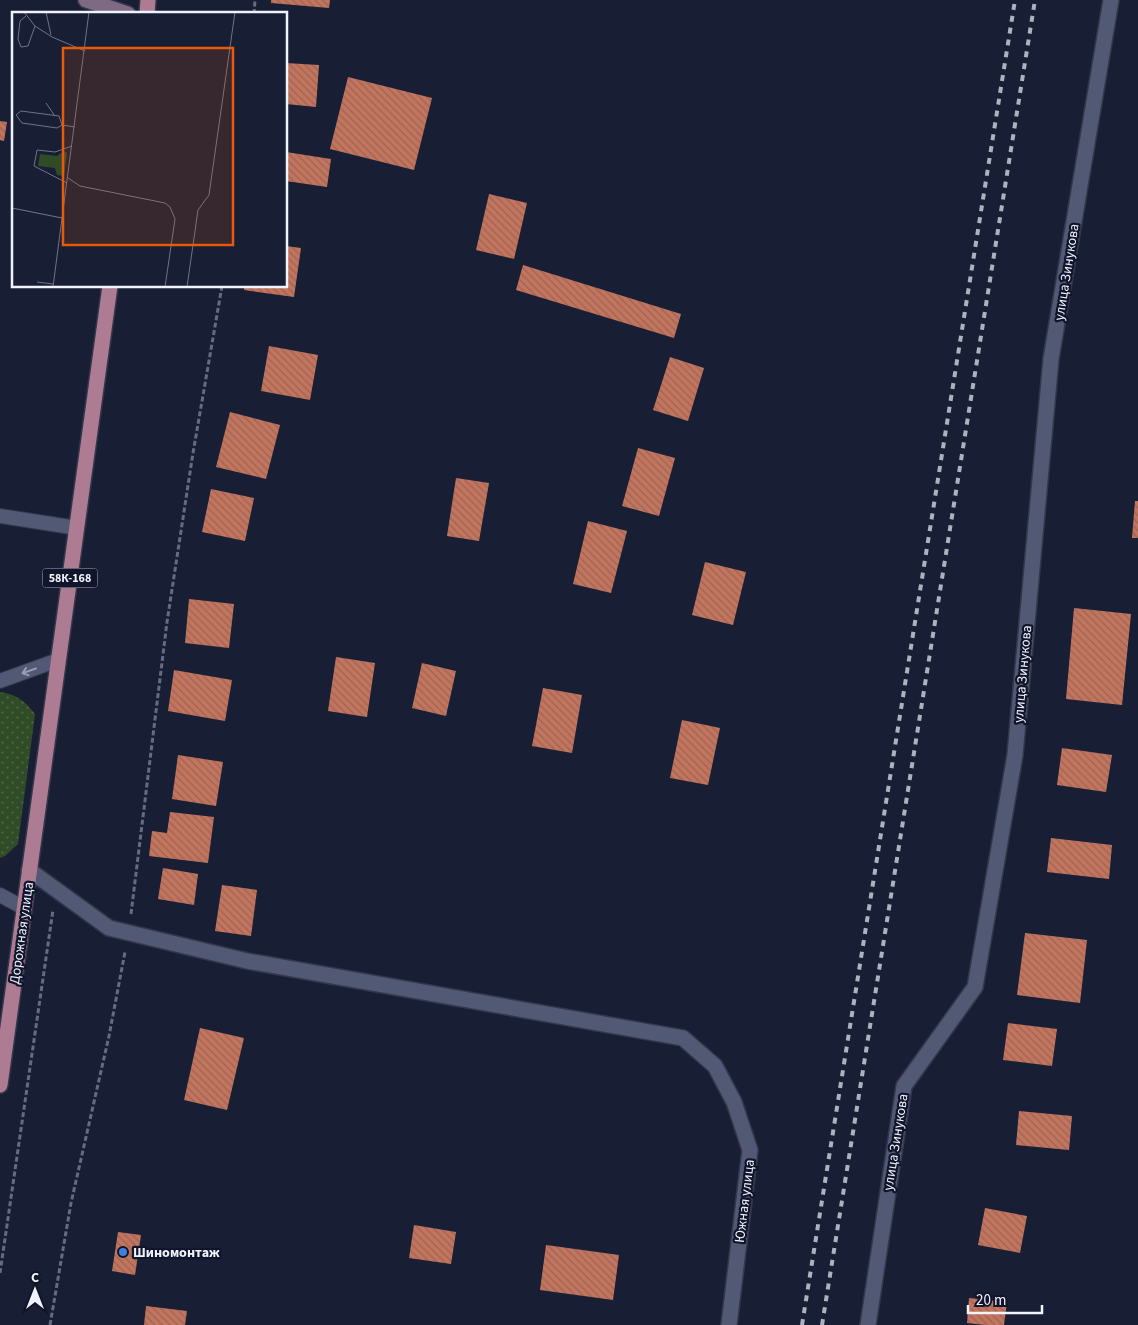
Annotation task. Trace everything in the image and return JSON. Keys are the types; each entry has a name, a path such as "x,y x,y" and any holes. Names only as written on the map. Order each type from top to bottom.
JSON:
{"main road":[{"name":"58К-168","path":"30,870 110,288"},
{"name":"Дорожная улица","path":"0,1086 30,870"}],"street":[{"path":"86,0 122,12"},
{"name":"улица Зинукова","path":"868,1325 904,1086 975,987 1015,755 1051,359 1111,0"},
{"path":"30,870 109,928 128,933"},
{"name":"Южная улица","path":"128,933 247,961 683,1038 715,1066 734,1102 750,1150 729,1325"}],"lane":[{"path":"0,516 77,528"},
{"path":"0,681 58,660"},
{"path":"0,895 24,908"}],"path":[{"path":"50,1325 71,1203 109,1036 128,933 167,622 193,453 222,288"},
{"path":"0,1274 56,890"}],"green space":[{"path":"0,692 11,694 20,699 35,714 18,844 0,858"}],"building":[{"path":"271,0 330,0 329,8 271,3"},
{"path":"288,63 319,65 316,107 288,104"},
{"path":"348,77 432,98 414,170 330,149"},
{"path":"0,121 7,122 4,141 0,140"},
{"path":"288,152 331,159 327,187 288,181"},
{"path":"489,194 527,203 514,259 476,250"},
{"path":"288,246 301,248 294,297 244,290 244,288 288,288"},
{"path":"523,265 681,314 674,338 516,290"},
{"path":"269,346 318,355 310,400 261,391"},
{"path":"670,357 704,368 688,421 653,410"},
{"path":"230,412 280,425 266,479 216,467"},
{"path":"638,448 675,458 659,516 622,506"},
{"path":"456,478 489,483 479,541 447,536"},
{"path":"211,489 254,498 245,541 202,532"},
{"path":"1135,501 1138,501 1138,538 1132,538"},
{"path":"588,521 627,531 611,593 573,584"},
{"path":"705,562 746,572 733,625 692,615"},
{"path":"189,599 234,604 229,648 185,643"},
{"path":"1074,608 1131,614 1122,705 1066,699"},
{"path":"336,657 375,663 367,717 328,711"},
{"path":"422,663 456,671 446,716 412,708"},
{"path":"174,670 232,680 225,721 168,711"},
{"path":"543,688 582,695 572,753 532,746"},
{"path":"682,720 720,728 708,785 670,778"},
{"path":"1062,748 1112,755 1106,792 1057,785"},
{"path":"178,755 223,762 216,806 172,799"},
{"path":"170,812 214,817 208,863 149,856 152,831 167,833"},
{"path":"1051,838 1112,845 1109,879 1047,872"},
{"path":"163,868 198,874 194,905 158,899"},
{"path":"222,885 257,890 251,936 215,931"},
{"path":"1025,933 1087,940 1080,1003 1017,995"},
{"path":"1008,1023 1057,1029 1052,1066 1003,1060"},
{"path":"200,1028 244,1038 227,1110 184,1100"},
{"path":"1019,1111 1072,1116 1069,1150 1016,1145"},
{"path":"985,1208 1027,1216 1020,1253 978,1245"},
{"path":"414,1225 456,1232 451,1264 409,1258"},
{"path":"118,1232 141,1235 135,1275 112,1271"},
{"path":"546,1245 619,1255 613,1300 540,1290"},
{"path":"969,1298 1007,1302 1004,1325 967,1323"},
{"path":"146,1306 187,1311 185,1325 144,1325"}],"railway":[{"path":"802,1325 1015,0"},
{"path":"822,1325 1035,0"}],"place":[{"name":"Шиномонтаж","path":"123,1252"}]}
